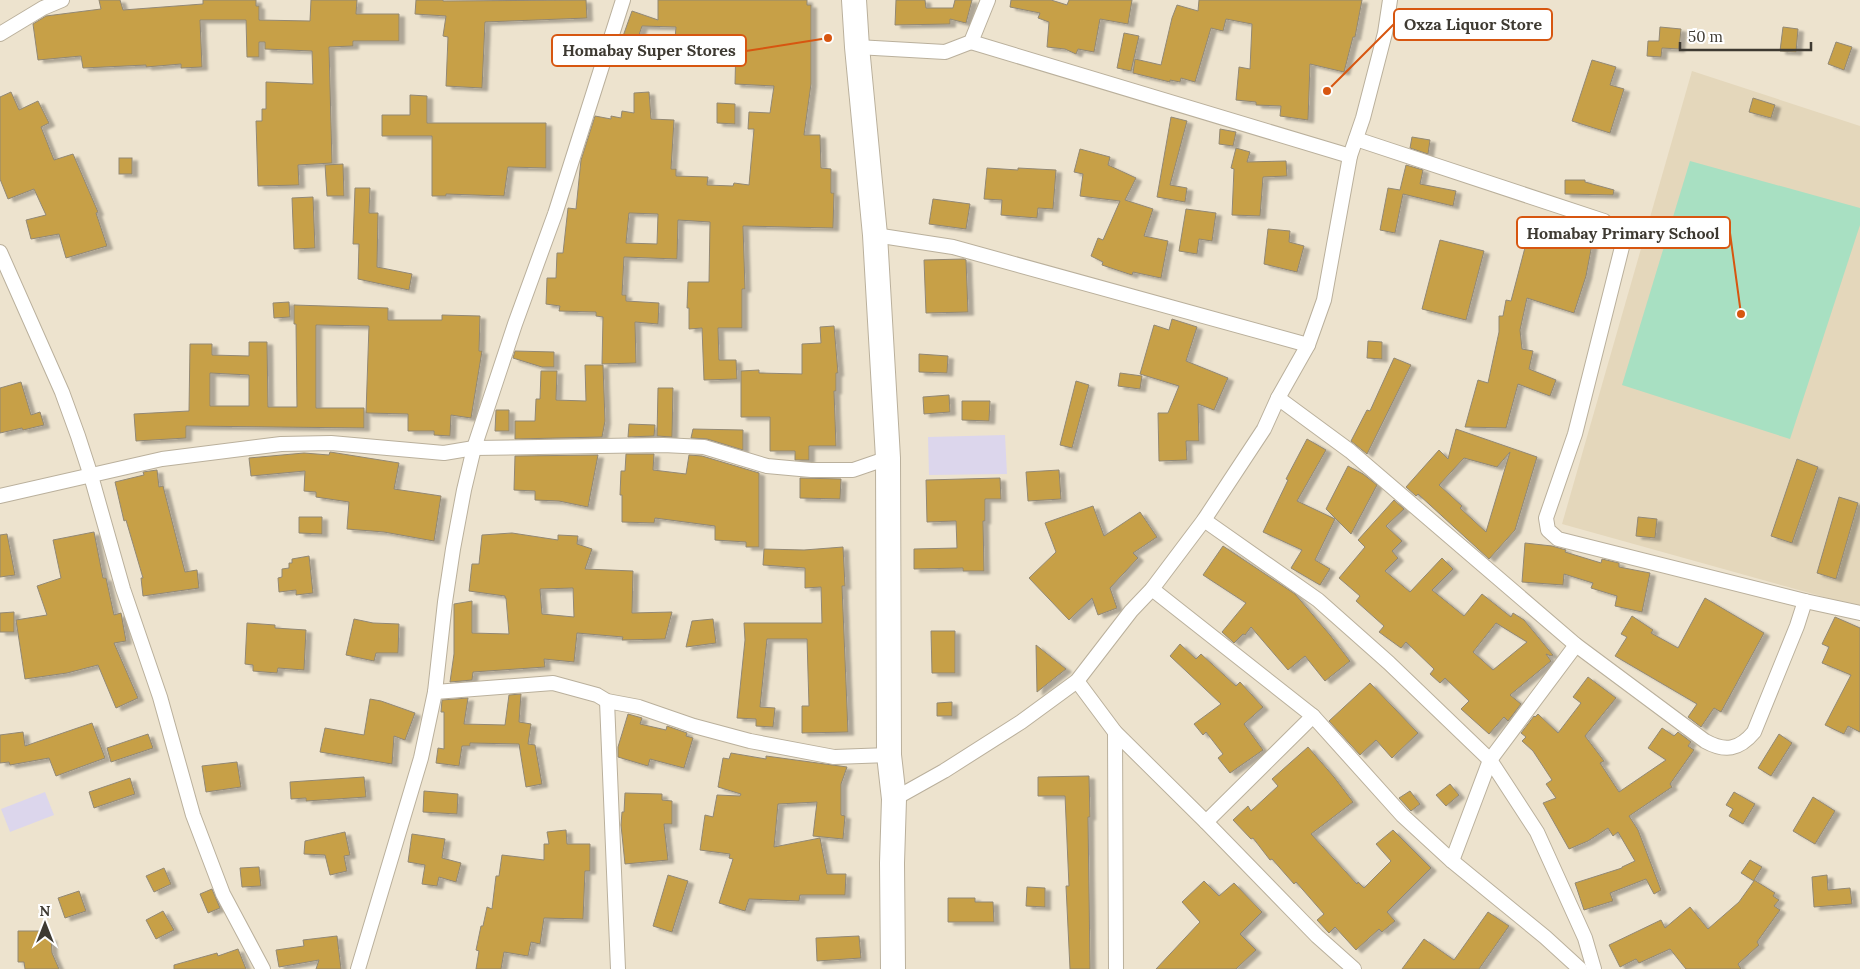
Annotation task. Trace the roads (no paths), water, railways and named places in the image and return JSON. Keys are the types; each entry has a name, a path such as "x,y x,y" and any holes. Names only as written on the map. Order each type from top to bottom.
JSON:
{"highway":[{"path":"854,0 875,235 888,458 889,755 894,799 892,863 893,969"}],"street":[{"path":"0,34 43,8 62,0"},
{"path":"358,969 421,758 435,692 453,549 474,448 515,324 555,214 623,0"},
{"path":"971,42 988,0"},
{"path":"894,799 944,771 1021,722 1077,681 1131,612 1152,589 1204,520 1264,429 1278,398 1308,345 1324,300 1350,156 1363,118 1385,33 1390,0"},
{"path":"857,47 945,52 971,42 1350,156"},
{"path":"1356,138 1604,221 1617,232 1622,247 1575,434 1546,518 1548,530 1558,539 1860,613"},
{"path":"875,235 953,247 1308,345"},
{"path":"0,252 62,392 92,476 123,589 160,697 192,815 224,894 263,969"},
{"path":"1278,398 1350,451 1576,645 1704,742 1715,747 1737,746 1747,740 1754,732 1797,626 1805,601"},
{"path":"0,496 162,459 281,444 331,443 444,453 474,448 653,445 704,447 767,466 811,470 853,470 888,458"},
{"path":"1204,520 1318,600 1389,663 1490,760 1537,832 1585,938 1594,969"},
{"path":"1152,589 1312,716 1391,804 1452,861 1545,937 1580,969"},
{"path":"1452,861 1490,760 1576,645"},
{"path":"1077,681 1115,732 1317,936 1354,969"},
{"path":"435,692 553,683 597,695 607,701 639,707 694,726 750,741 834,758 889,755"},
{"path":"607,701 618,969"},
{"path":"1206,822 1312,716"},
{"path":"1115,732 1118,967"}],"place":[{"name":"Homabay Super Stores","path":"828,38"},
{"name":"Oxza Liquor Store","path":"1327,91"},
{"name":"Homabay Primary School","path":"1741,314"}]}
